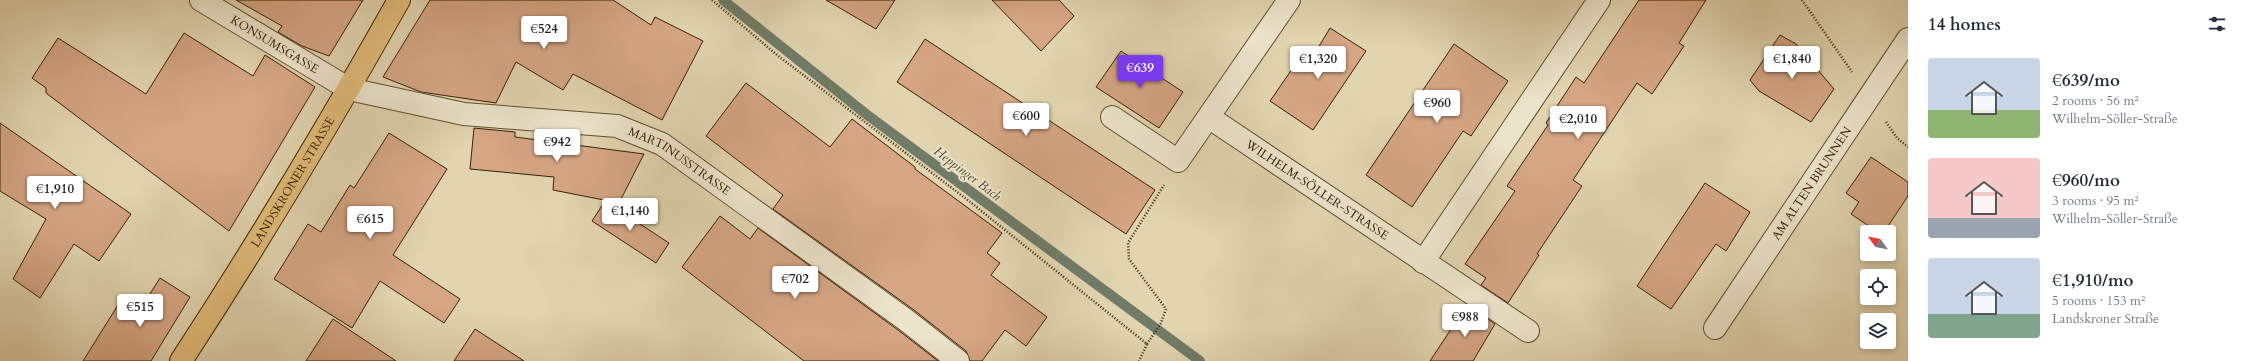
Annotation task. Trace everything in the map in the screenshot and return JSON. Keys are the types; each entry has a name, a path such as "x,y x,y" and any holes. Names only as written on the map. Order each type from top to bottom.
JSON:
{"main road":[{"name":"LANDSKRONER STRASSE","path":"181,361 349,89 399,0"}],"street":[{"name":"KONSUMSGASSE","path":"201,0 349,89"},
{"path":"1112,117 1178,161 1210,118 1289,0"},
{"path":"1423,262 1599,0"},
{"name":"AM ALTEN BRUNNEN","path":"1715,328 1908,39"},
{"name":"MARTINUSSTRASSE","path":"349,89 464,114 617,126 662,144 906,320 958,361"},
{"name":"WILHELM-SÖLLER-STRASSE","path":"1210,118 1528,331"}],"path":[{"path":"712,0 777,55 969,201 1147,344"},
{"path":"1139,361 1147,344 1161,323 1166,309 1130,259 1128,243 1178,161"}],"building":[{"path":"236,0 363,0 329,56 302,46 278,32 282,26"},
{"path":"430,0 613,0 651,25 655,17 703,41 662,120 573,74 563,90 516,62 496,103 421,92 383,77"},
{"path":"826,0 895,0 876,29"},
{"path":"992,0 1059,0 1074,16 1041,51"},
{"path":"1639,0 1706,0 1679,43 1684,46 1652,94 1637,83 1573,180 1582,186 1537,254 1539,255 1508,303 1481,285 1486,278 1465,264 1515,191 1507,186 1548,125 1546,123 1576,77 1584,83"},
{"path":"1330,28 1366,51 1313,130 1270,101 1297,62 1306,68"},
{"path":"184,33 253,76 265,55 315,87 229,231 46,93 46,88 32,78 58,38 146,94"},
{"path":"1780,35 1796,44 1834,89 1811,122 1759,91 1750,80"},
{"path":"925,39 1155,190 1126,234 897,82"},
{"path":"1454,44 1508,81 1471,136 1463,131 1412,207 1366,175"},
{"path":"1121,51 1183,92 1159,128 1096,87"},
{"path":"746,83 830,147 852,119 915,167 915,169 1002,233 987,253 1000,263 991,275 1047,317 1026,346 1005,330 982,361 970,361 966,351 914,310 773,209 783,195 706,136"},
{"path":"0,123 131,214 99,261 74,244 40,298 13,279 46,219 0,191"},
{"path":"474,128 515,132 515,137 644,154 619,203 553,190 554,177 470,169"},
{"path":"389,133 447,169 393,255 460,299 444,323 380,281 352,328 274,279 308,224 321,232 350,185 354,188"},
{"path":"1871,157 1908,182 1908,196 1889,225 1868,225 1851,214 1859,202 1846,193"},
{"path":"1705,183 1750,212 1726,251 1716,244 1671,309 1637,286"},
{"path":"605,201 669,243 656,263 592,221"},
{"path":"720,216 750,239 758,228 938,361 804,361 682,267"},
{"path":"160,278 190,297 151,361 83,361 118,305 136,316"},
{"path":"1467,305 1495,324 1473,361 1430,361"},
{"path":"333,319 396,361 306,361"},
{"path":"475,329 524,361 454,361"}],"waterway":[{"name":"Heppinger Bach","path":"723,0 866,114 1200,361"}]}
